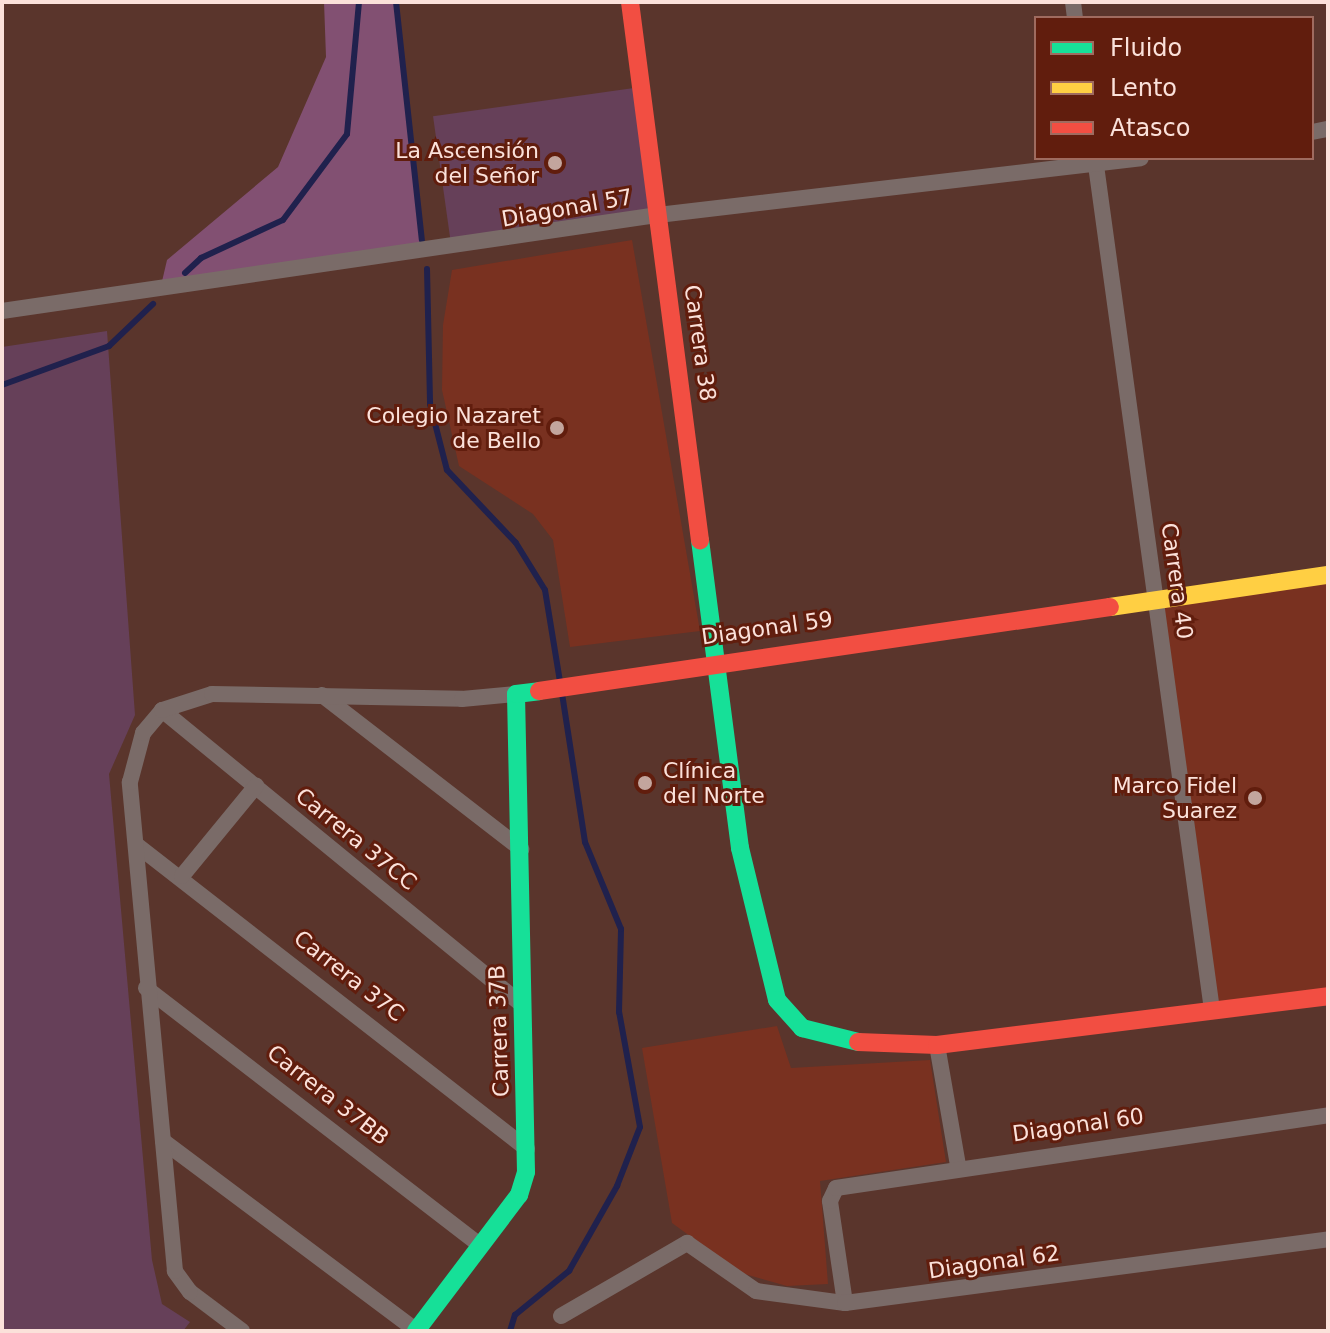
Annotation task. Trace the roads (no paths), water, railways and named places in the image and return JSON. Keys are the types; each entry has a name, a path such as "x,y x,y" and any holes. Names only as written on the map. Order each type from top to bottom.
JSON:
{"street":[{"name":"Carrera 38","path":"630,2 719,659 740,848 777,1000 802,1028 837,1041 937,1045"},
{"name":"Diagonal 57","path":"2,311 658,215 1118,160"},
{"name":"Carrera 40","path":"1095,162 1212,1010"},
{"name":"Diagonal 59","path":"162,710 212,694 516,694 719,659 1328,575"},
{"name":"Carrera 37B","path":"416,1331 519,1195 527,1149 521,1004 521,849 516,694"},
{"path":"322,695 521,849"},
{"path":"162,710 133,759 146,988 179,1282 242,1331"},
{"name":"Carrera 37CC","path":"162,710 521,1004"},
{"path":"182,876 256,786"},
{"name":"Carrera 37C","path":"138,846 182,876 527,1149"},
{"name":"Carrera 37BB","path":"146,988 479,1244"},
{"path":"958,1165 937,1045 1328,996"},
{"name":"Diagonal 60","path":"845,1303 830,1201 836,1188 958,1165 1328,1115"},
{"path":"163,1141 416,1331"},
{"name":"Diagonal 62","path":"561,1316 680,1245 693,1244 756,1291 845,1303 1328,1239"}],"waterway":[{"path":"185,273 201,258 283,220 347,134 359,2"},
{"path":"396,2 422,240"},
{"path":"427,269 430,404 447,470 516,543 545,590 560,682"},
{"path":"2,385 109,346 153,304"},
{"path":"510,1331 515,1315 569,1271 617,1186 640,1127 619,1012 621,929 585,842 562,693"}],"place":[{"name":"La Ascensión del Señor","path":"555,163"},
{"name":"Colegio Nazaret de Bello","path":"557,428"},
{"name":"Clínica del Norte","path":"645,783"},
{"name":"Marco Fidel Suarez","path":"1255,798"}]}
